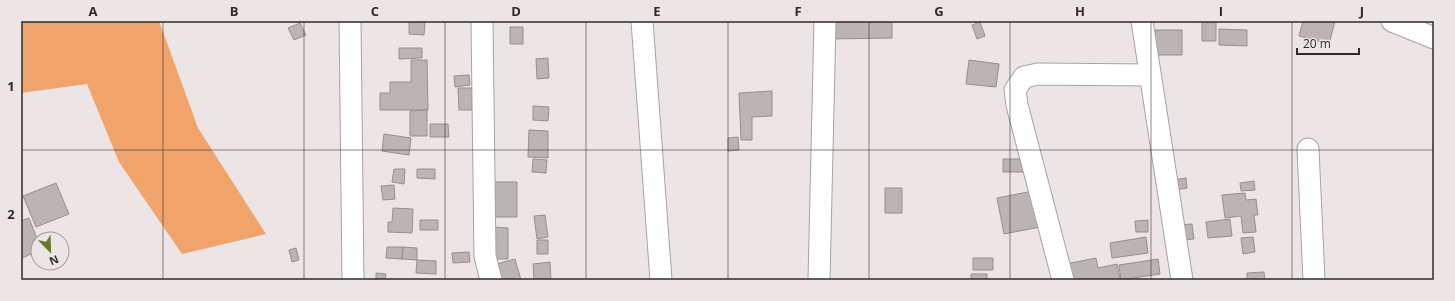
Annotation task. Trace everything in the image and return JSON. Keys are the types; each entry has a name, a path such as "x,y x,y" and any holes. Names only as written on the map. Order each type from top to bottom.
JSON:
{"street":[{"path":"350,21 353,280"},
{"path":"482,21 485,256 491,280"},
{"path":"642,21 661,280"},
{"path":"819,280 825,21"},
{"path":"1142,21 1182,280"},
{"path":"1392,21 1434,38"},
{"path":"1064,280 1017,105 1015,90 1024,77 1038,74 1150,75"},
{"path":"1308,149 1314,280"}],"shaded area":[{"path":"21,21 159,21 198,128 266,234 182,254 119,162 87,84 21,93"}],"building":[{"path":"409,21 425,21 424,35 409,34"},
{"path":"830,21 892,21 892,38 830,39"},
{"path":"1185,21 1216,21 1216,41 1202,41 1202,22"},
{"path":"1303,21 1335,21 1329,44 1299,36"},
{"path":"980,22 985,36 977,39 972,25"},
{"path":"300,23 306,35 294,40 288,28"},
{"path":"510,27 523,27 523,44 510,44"},
{"path":"1219,29 1247,30 1247,46 1219,45"},
{"path":"1155,30 1182,30 1182,55 1154,55"},
{"path":"399,48 422,48 422,58 399,59"},
{"path":"548,58 549,78 537,79 536,59"},
{"path":"411,60 427,60 428,110 380,110 380,93 390,93 390,82 411,82"},
{"path":"969,60 999,64 996,87 966,84"},
{"path":"469,75 470,85 455,87 454,76"},
{"path":"458,88 472,88 472,110 459,110"},
{"path":"772,91 772,116 752,117 752,140 741,140 739,93"},
{"path":"533,106 549,107 548,121 533,120"},
{"path":"427,110 427,136 410,136 410,111"},
{"path":"430,124 448,124 449,137 430,137"},
{"path":"529,130 548,131 548,158 528,157"},
{"path":"384,134 411,138 409,155 382,151"},
{"path":"738,137 739,150 728,151 728,138"},
{"path":"533,159 547,160 546,173 532,172"},
{"path":"1003,159 1025,159 1025,172 1003,172"},
{"path":"394,169 405,169 404,184 392,182"},
{"path":"417,169 435,169 435,179 417,178"},
{"path":"1186,178 1187,188 1175,190 1173,180"},
{"path":"1254,181 1255,190 1241,191 1240,183"},
{"path":"494,182 517,182 517,217 494,217"},
{"path":"56,183 69,214 36,227 23,196"},
{"path":"394,185 395,199 383,200 381,186"},
{"path":"885,188 902,188 902,213 885,213"},
{"path":"1033,191 1040,227 1004,234 997,198"},
{"path":"1245,193 1246,200 1256,199 1258,215 1254,215 1256,232 1243,233 1241,216 1225,218 1222,195"},
{"path":"393,208 413,209 412,233 388,232 388,222 392,222"},
{"path":"545,215 548,237 537,239 534,216"},
{"path":"29,218 34,231 30,231 30,254 22,258 21,254 21,221"},
{"path":"1230,219 1232,236 1208,238 1206,222"},
{"path":"420,220 438,220 438,230 420,230"},
{"path":"1148,220 1148,232 1136,232 1135,221"},
{"path":"1192,224 1194,239 1180,240 1178,225"},
{"path":"494,227 508,228 508,259 493,259"},
{"path":"1146,237 1148,253 1112,258 1110,243"},
{"path":"1253,237 1255,252 1243,254 1241,238"},
{"path":"537,240 548,240 548,254 537,254"},
{"path":"387,247 403,247 402,259 386,258"},
{"path":"403,247 417,248 417,260 402,259"},
{"path":"296,248 299,260 292,262 289,250"},
{"path":"469,252 470,262 453,263 452,253"},
{"path":"973,258 993,258 993,270 973,270"},
{"path":"1096,258 1098,268 1117,264 1120,279 1070,280 1066,264"},
{"path":"515,259 521,280 497,280 493,265"},
{"path":"1158,259 1160,274 1121,280 1119,265"},
{"path":"417,260 436,261 436,274 416,273"},
{"path":"550,262 551,280 534,280 533,264"},
{"path":"1264,272 1265,280 1247,280 1247,273"},
{"path":"376,273 386,274 385,279 376,279"},
{"path":"971,274 987,274 987,280 971,280"}]}
